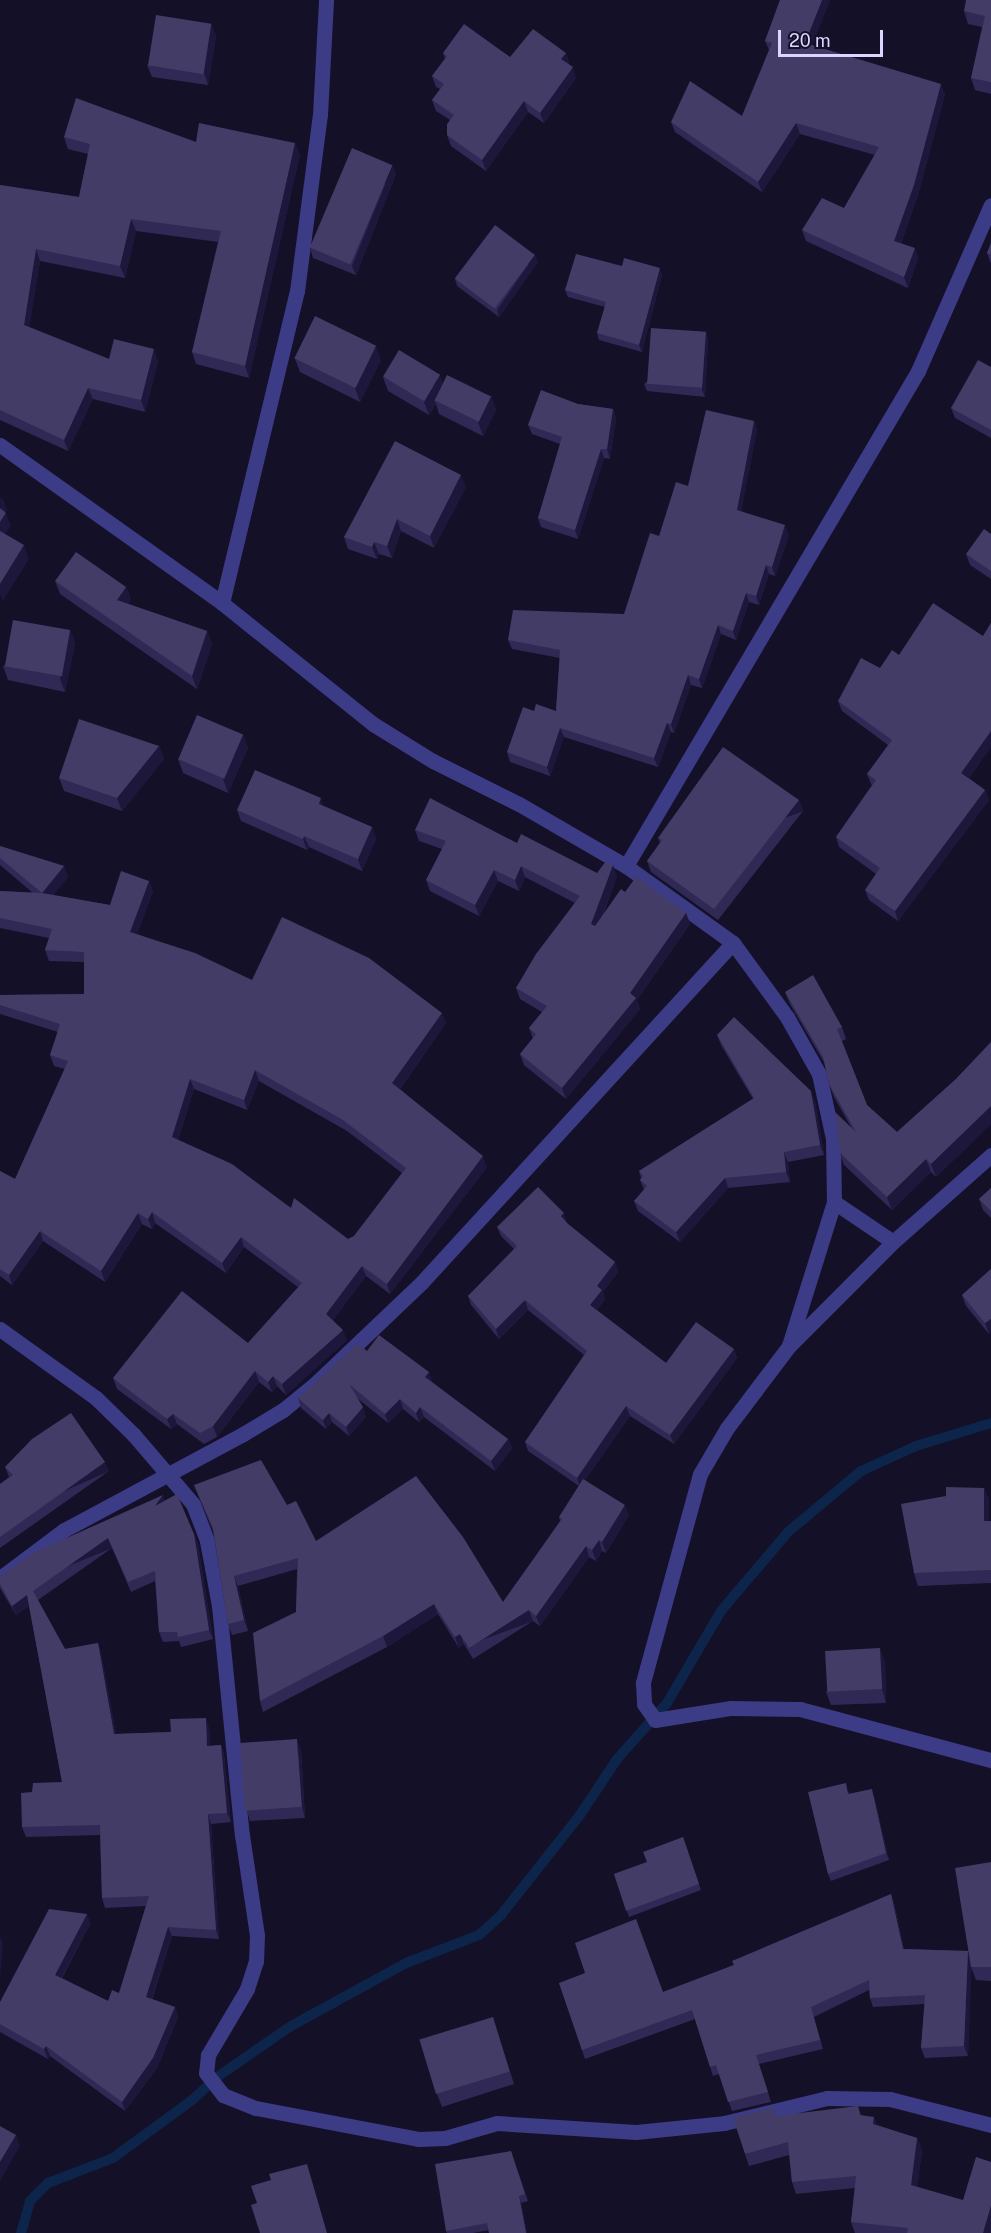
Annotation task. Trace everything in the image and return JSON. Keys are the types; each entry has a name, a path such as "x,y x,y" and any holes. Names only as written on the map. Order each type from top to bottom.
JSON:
{"street":[{"path":"222,603 297,291 320,115 326,0"},
{"path":"626,866 918,371 991,205"},
{"path":"0,445 222,603 373,724 434,761 519,804 626,866 733,943 787,1017 819,1074 833,1139 834,1202 789,1346"},
{"path":"0,1578 64,1530 167,1471 253,1428 316,1383 422,1282 733,943"},
{"path":"991,1155 893,1242 789,1346 727,1428 700,1474 643,1683 648,1713 662,1721 731,1708 800,1708 991,1760"},
{"path":"834,1202 893,1242"},
{"path":"0,1329 96,1398 167,1471 193,1504 211,1563 257,1935 256,1961 247,1989 208,2055 206,2073 223,2095 256,2108 418,2139 445,2138 497,2123 636,2132 724,2123 827,2098 890,2099 991,2126"}],"building":[{"path":"780,0 822,0 805,43 941,84 914,185 894,241 915,248 904,277 802,230 822,198 844,208 879,147 796,123 758,182 671,122 690,81 742,116 772,43 765,41"},
{"path":"966,0 991,0 991,82 971,78 985,16 964,11"},
{"path":"156,15 211,24 203,74 148,65"},
{"path":"464,24 510,57 533,29 566,53 561,59 573,67 540,113 524,101 482,160 447,135 447,124 454,115 432,100 444,84 432,76 447,56 443,53"},
{"path":"76,98 196,142 199,123 295,143 245,366 192,352 221,231 131,219 120,266 36,249 24,325 109,359 114,339 154,349 141,400 88,388 64,440 0,410 0,185 79,197 90,144 64,137"},
{"path":"352,148 393,165 350,265 310,247"},
{"path":"495,225 535,255 495,309 455,279"},
{"path":"991,243 991,255 987,253"},
{"path":"576,254 622,266 624,258 660,268 639,345 597,333 606,302 565,290"},
{"path":"315,316 376,346 356,388 294,358"},
{"path":"651,328 706,332 702,388 647,384"},
{"path":"399,350 440,375 424,401 383,377"},
{"path":"978,360 991,367 991,430 951,408"},
{"path":"447,375 491,396 479,422 435,400"},
{"path":"541,390 578,404 613,409 607,449 601,449 575,530 538,518 562,437 528,425"},
{"path":"706,410 754,421 737,510 785,525 772,567 766,565 756,596 746,593 733,631 718,625 699,679 688,675 671,724 667,723 654,758 560,728 547,767 507,752 523,707 534,711 536,704 556,711 560,650 508,640 513,610 624,614 650,533 659,536 676,482 688,486"},
{"path":"395,441 461,475 430,536 397,519 387,546 374,542 372,547 344,537"},
{"path":"0,508 6,513 0,522"},
{"path":"984,529 991,534 991,571 966,554"},
{"path":"0,531 24,545 0,584"},
{"path":"76,552 126,587 117,600 207,631 192,676 55,581"},
{"path":"933,603 983,636 991,623 991,731 961,773 985,790 895,911 865,890 880,868 836,837 876,780 867,774 892,740 838,701 861,658 880,668 892,650 899,655"},
{"path":"13,620 70,630 62,676 5,666"},
{"path":"197,715 243,735 224,779 178,759"},
{"path":"79,719 159,746 117,798 59,778"},
{"path":"723,747 799,800 714,909 647,861 662,840 658,838"},
{"path":"255,770 321,798 319,804 372,827 358,859 304,836 303,839 237,810"},
{"path":"430,798 517,843 521,834 597,873 606,861 613,865 591,924 595,926 621,889 625,892 636,877 686,913 630,993 636,998 562,1088 520,1054 536,1034 529,1028 547,1006 516,988 536,954 580,896 521,866 515,880 494,870 475,905 426,880 446,841 415,830"},
{"path":"0,846 64,866 42,893 0,858"},
{"path":"121,871 149,881 130,932 195,953 252,980 282,917 369,958 442,1013 392,1083 483,1156 387,1284 362,1266 326,1314 343,1330 282,1384 273,1376 268,1382 255,1371 213,1426 200,1433 173,1414 167,1419 113,1378 182,1291 248,1343 302,1283 241,1237 222,1263 152,1212 148,1219 138,1213 101,1271 40,1231 9,1275 0,1269 0,1171 15,1179 68,1061 50,1055 60,1024 0,1005 0,995 84,994 84,952 45,950 52,929 0,918 0,891 42,893 110,905","holes":["255,1070 343,1120 406,1168 354,1236 348,1239 294,1198 291,1208 232,1164 172,1137 190,1079 244,1100"]},
{"path":"813,975 842,1027 837,1029 867,1105 897,1132 956,1079 991,1042 991,1106 931,1164 926,1159 887,1197 840,1153 835,1112 856,1132 829,1084 823,1057 785,992"},
{"path":"734,1017 811,1091 820,1145 784,1152 786,1172 725,1178 676,1232 634,1201 647,1186 640,1180 643,1176 639,1171 754,1098 717,1035"},
{"path":"538,1187 564,1213 561,1216 568,1224 615,1262 597,1286 602,1290 590,1305 666,1363 696,1322 734,1349 670,1435 626,1406 577,1478 525,1442 587,1351 525,1300 496,1329 468,1296 517,1246 497,1227"},
{"path":"991,1188 991,1211 979,1199"},
{"path":"991,1269 991,1319 985,1323 962,1295"},
{"path":"379,1335 429,1372 425,1377 508,1439 491,1461 420,1407 416,1413 400,1399 385,1414 349,1384 363,1407 346,1427 329,1413 323,1420 298,1398 358,1343 367,1351"},
{"path":"71,1413 105,1462 0,1537 0,1484 13,1475 5,1467 32,1439"},
{"path":"261,1460 287,1505 296,1501 316,1541 416,1476 463,1537 503,1602 562,1519 559,1517 583,1479 625,1505 602,1542 599,1540 592,1550 586,1546 536,1616 529,1610 469,1648 460,1634 455,1637 434,1604 383,1636 260,1701 253,1633 296,1612 298,1558 234,1576 244,1620 228,1624 213,1528 194,1485"},
{"path":"946,1487 984,1488 984,1521 991,1521 991,1570 914,1573 901,1504 946,1496"},
{"path":"177,1494 194,1534 209,1630 178,1637 177,1632 159,1632 155,1571 128,1582 108,1538 33,1591 65,1649 98,1643 114,1734 171,1732 170,1719 206,1718 207,1746 221,1745 227,1813 208,1814 216,1930 168,1927 146,1997 175,2007 153,2058 122,2102 46,2046 44,2049 0,2024 0,2002 49,1909 87,1914 55,1975 108,2001 112,1990 119,1993 149,1896 102,1898 100,1825 22,1827 21,1793 32,1792 33,1783 62,1782 27,1595 12,1606 0,1584 0,1576 33,1553 163,1495 155,1506"},
{"path":"880,1648 882,1689 827,1692 825,1651"},
{"path":"297,1739 302,1807 245,1811 240,1743"},
{"path":"846,1783 848,1794 872,1789 886,1853 828,1874 808,1792"},
{"path":"683,1837 699,1884 626,1911 614,1874 647,1862 643,1852"},
{"path":"991,1862 991,1967 971,1967 955,1868"},
{"path":"891,1894 903,1949 968,1951 964,2046 921,2048 925,1995 870,1998 869,1980 811,2007 820,2040 756,2055 768,2092 728,2102 716,2065 710,2067 692,2010 582,2050 559,1983 585,1973 575,1943 636,1919 663,1992 734,1965 732,1961"},
{"path":"493,2017 510,2072 436,2094 419,2040"},
{"path":"858,2106 860,2115 874,2117 873,2124 917,2138 911,2185 963,2200 976,2157 991,2162 991,2206 983,2233 907,2233 908,2228 851,2222 856,2176 792,2182 788,2142 745,2154 733,2118 773,2108 775,2116"},
{"path":"0,2126 16,2135 0,2162"},
{"path":"511,2151 525,2194 519,2196 526,2233 489,2233 487,2223 446,2231 435,2164"},
{"path":"307,2164 327,2233 260,2233 251,2205 257,2203 251,2186 271,2180 269,2174"}],"waterway":[{"path":"21,2233 30,2201 48,2183 113,2158 191,2101 220,2075 291,2026 406,1963 479,1935 501,1915 580,1815 617,1759 667,1703 721,1611 788,1532 861,1471 916,1446 991,1423"}]}
